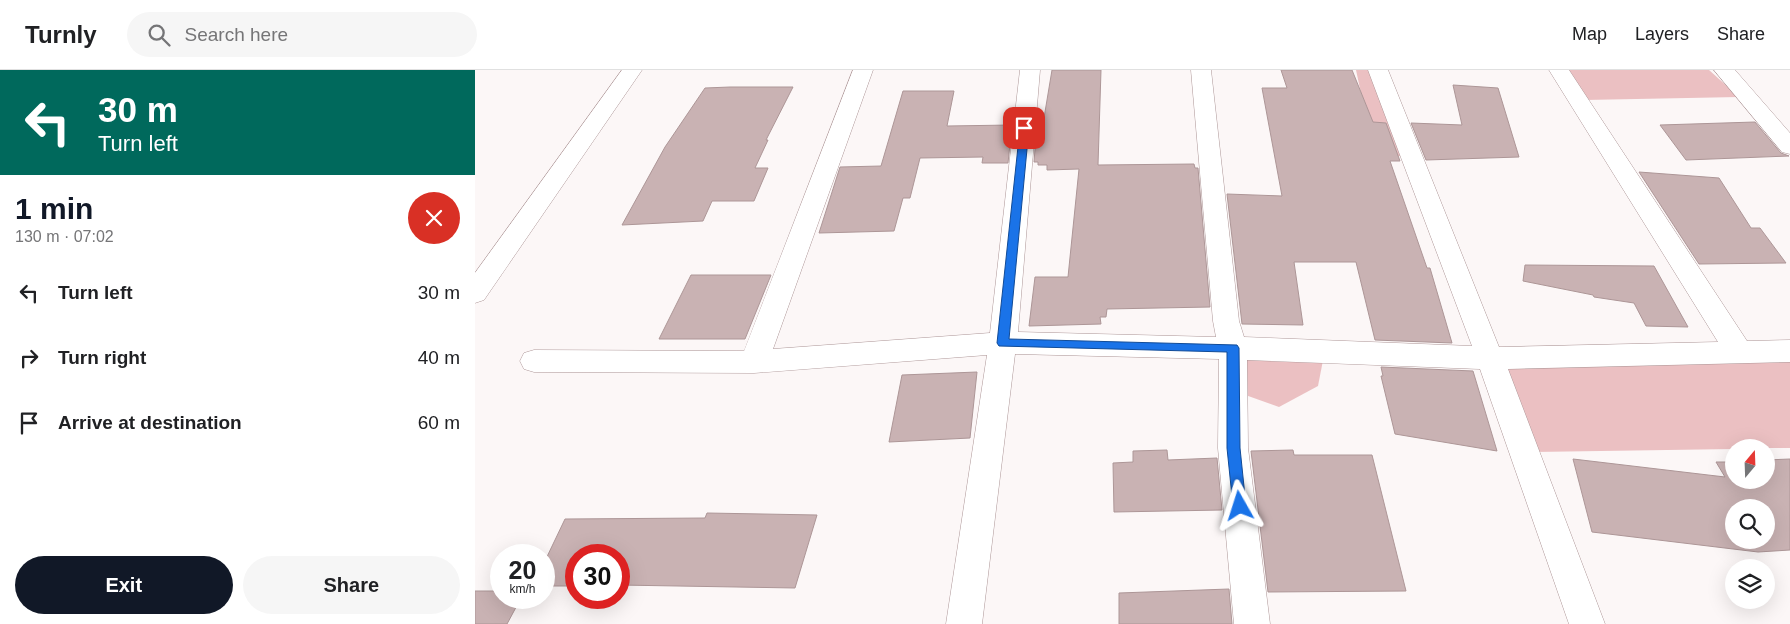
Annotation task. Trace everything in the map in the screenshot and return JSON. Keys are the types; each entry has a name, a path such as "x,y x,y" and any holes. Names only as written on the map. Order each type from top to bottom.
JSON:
{"street":[{"path":"475,293 632,70"},
{"path":"754,362 863,70"},
{"path":"964,624 1003,343 1030,70"},
{"path":"1201,70 1226,321 1233,348 1233,448 1253,624"},
{"path":"1378,70 1490,358 1587,624"},
{"path":"1559,70 1739,352"},
{"path":"1724,70 1790,147"},
{"path":"534,361 754,362 1003,343 1233,348 1490,358 1790,351"}],"shaded area":[{"path":"1356,70 1372,70 1403,156 1365,157 1368,126"},
{"path":"1568,70 1709,70 1739,97 1585,100"},
{"path":"1237,351 1324,355 1318,386 1279,407 1237,392"},
{"path":"1790,360 1790,448 1775,448 1775,439 1725,439 1725,449 1534,452 1503,364"}],"building":[{"path":"1052,70 1101,70 1098,165 1194,164 1195,168 1198,168 1210,307 1107,309 1106,317 1100,317 1101,324 1029,326 1035,277 1068,277 1079,169 1047,170 1047,165 1038,165 1038,162 1034,162 1037,124 1043,124"},
{"path":"1281,70 1352,70 1373,122 1386,123 1400,161 1390,161 1427,268 1430,268 1452,343 1375,340 1356,262 1294,262 1303,325 1242,324 1227,194 1282,196 1262,88 1287,88"},
{"path":"1453,85 1498,88 1519,157 1426,160 1411,123 1462,125"},
{"path":"793,87 766,140 768,140 755,168 768,168 754,201 712,201 703,221 622,225 665,147 705,88"},
{"path":"903,91 954,91 947,126 1012,125 1008,163 982,163 983,157 920,158 910,198 903,198 894,231 819,233 840,167 881,166"},
{"path":"1755,122 1781,153 1789,156 1686,160 1660,125"},
{"path":"1639,172 1719,178 1751,228 1760,228 1786,263 1699,264"},
{"path":"1525,265 1654,266 1688,327 1646,326 1634,303 1594,297 1593,295 1523,281"},
{"path":"691,275 771,275 745,339 659,339"},
{"path":"1381,367 1473,371 1497,451 1395,434 1381,376 1383,376"},
{"path":"977,372 970,438 889,442 902,375"},
{"path":"1167,450 1168,460 1217,458 1222,510 1114,512 1113,463 1133,462 1133,451"},
{"path":"1293,450 1294,455 1372,455 1406,591 1268,592 1251,451"},
{"path":"1573,459 1725,477 1725,489 1775,489 1775,460 1790,459 1790,550 1758,552 1733,549 1775,549 1775,499 1725,499 1725,548 1592,532"},
{"path":"1716,462 1725,462 1725,477"},
{"path":"707,513 817,515 795,588 630,585 630,544 565,544 565,586 555,586 555,544 553,544 565,519 705,518"},
{"path":"1229,589 1232,624 1119,624 1119,593"},
{"path":"475,591 490,591 490,609 515,609 507,624 475,624"}],"route":[{"path":"1024,128 1003,343 1233,348 1233,448 1240,506"}]}
